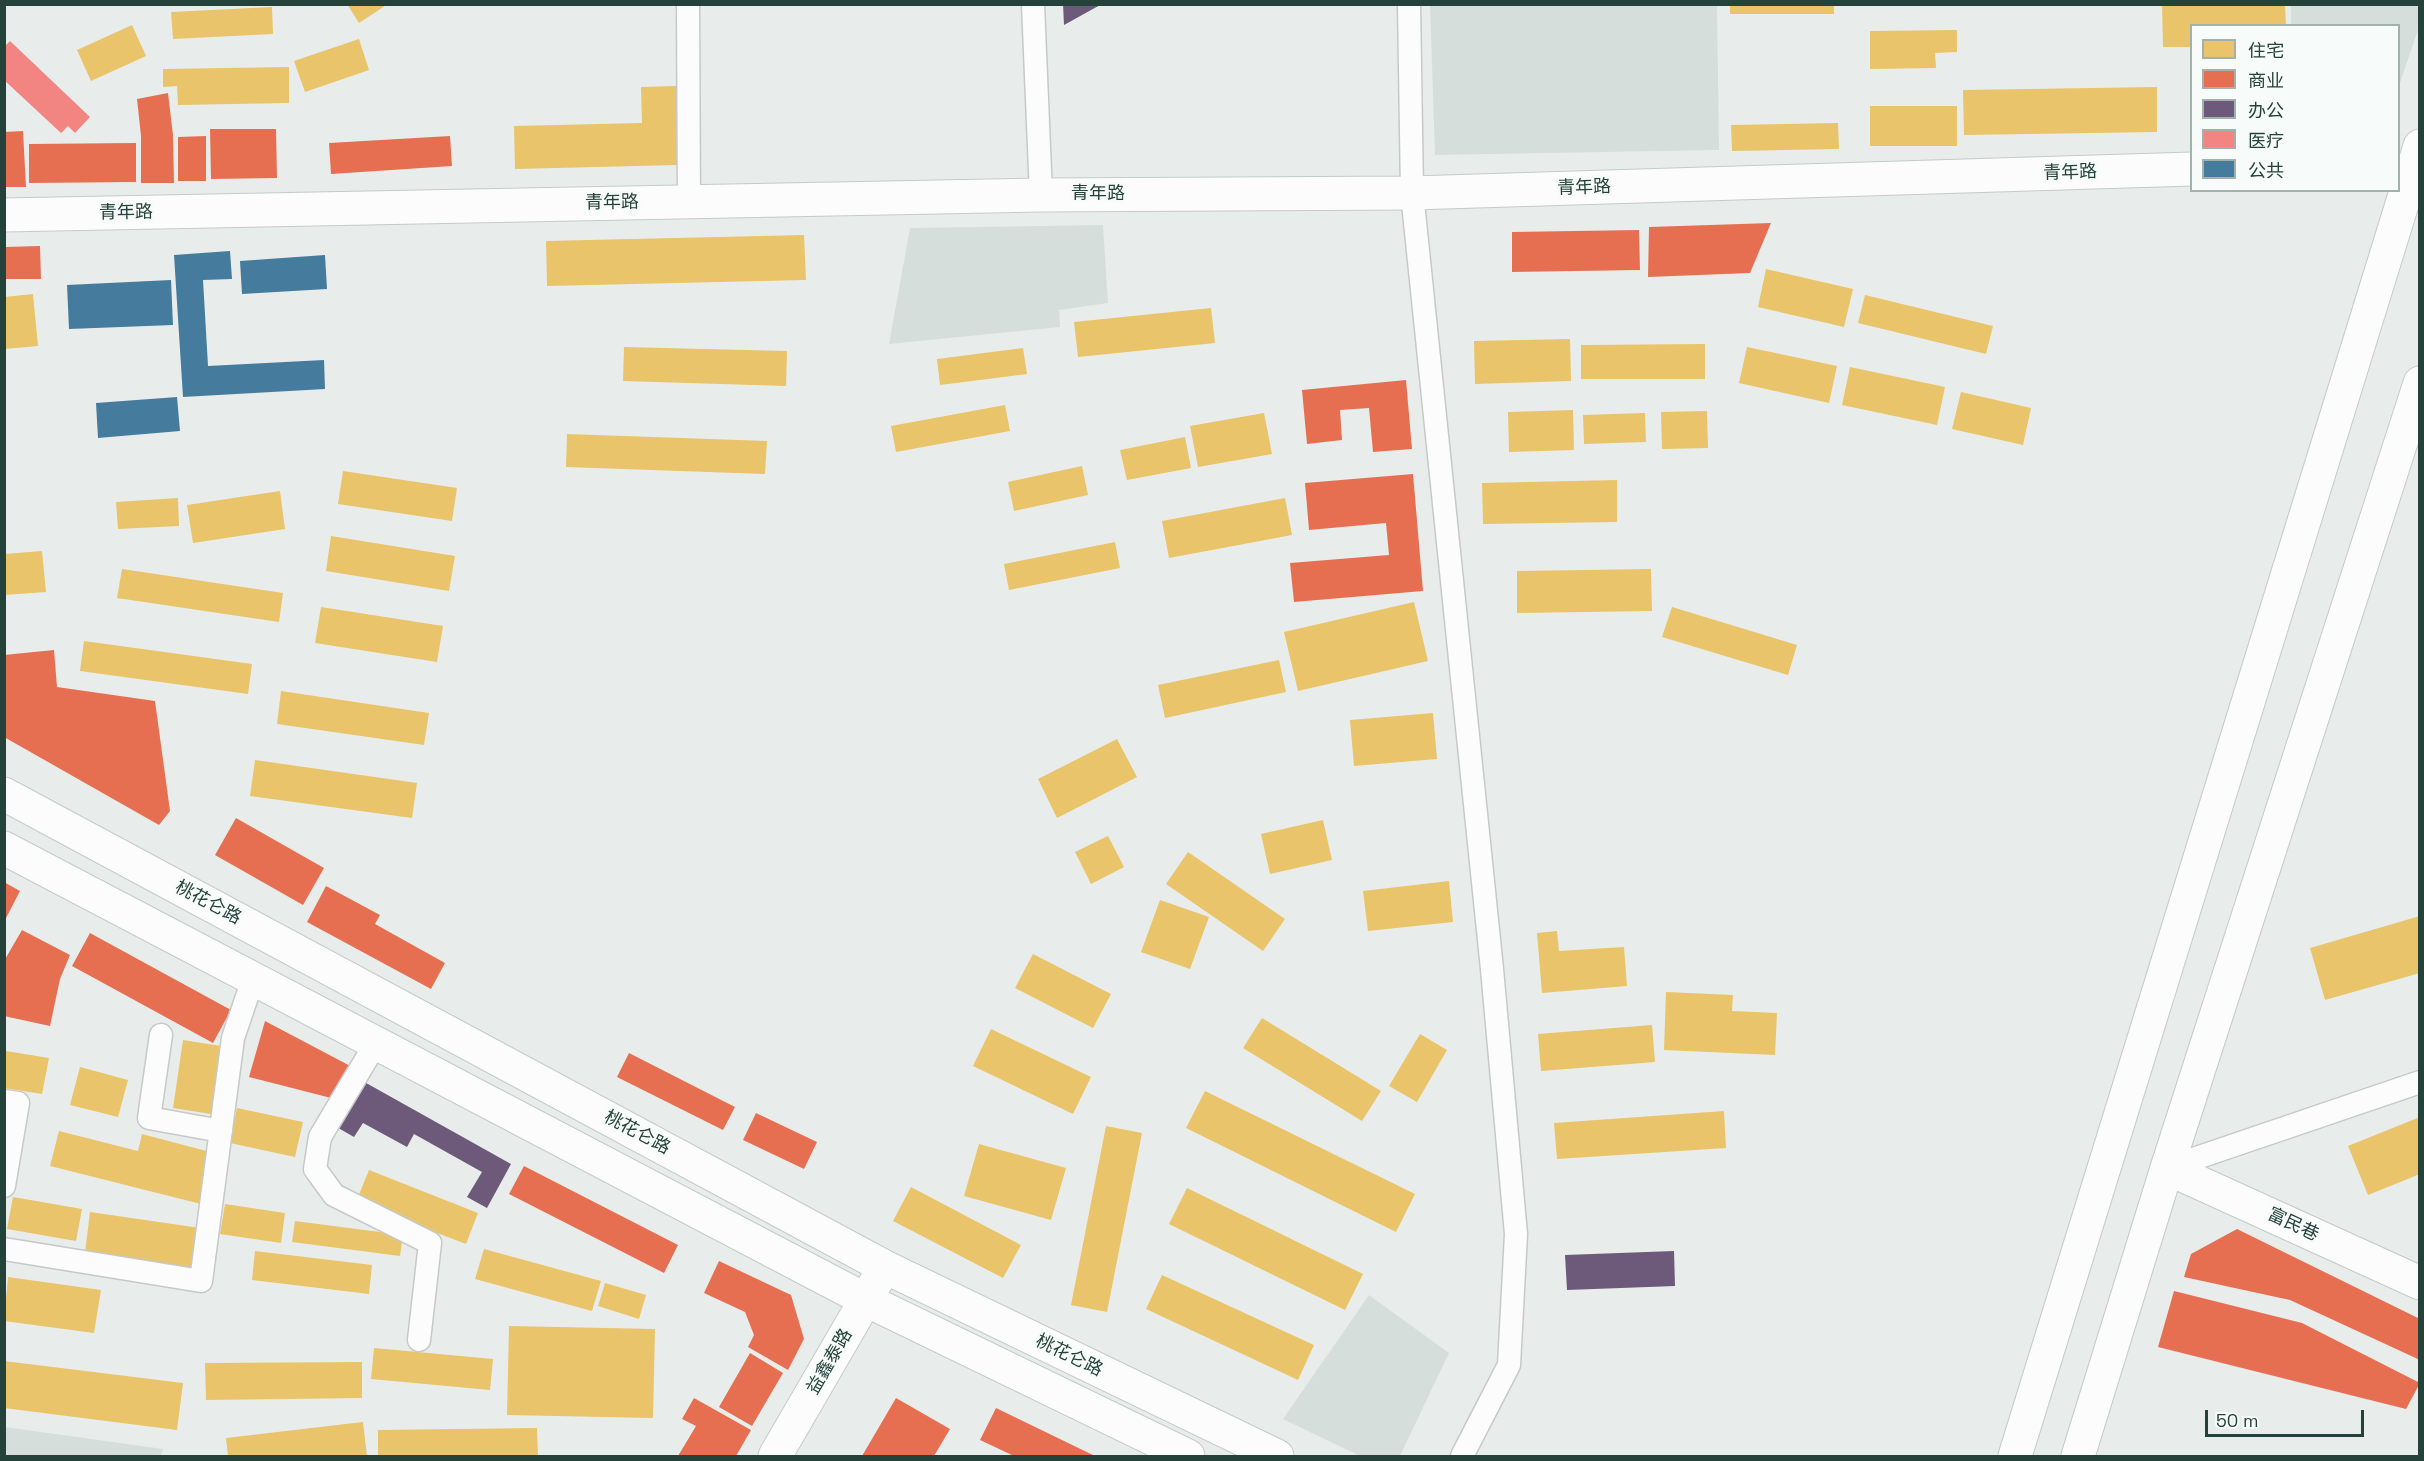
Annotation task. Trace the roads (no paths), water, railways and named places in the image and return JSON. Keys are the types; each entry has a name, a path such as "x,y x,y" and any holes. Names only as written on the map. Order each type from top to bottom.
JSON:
{"main road":[{"path":"2015,1456 2413,158"},
{"name":"青年路","path":"4,215 1041,195 1412,193 2190,169"},
{"path":"2079,1456 2167,1167 2420,383"},
{"name":"桃花仑路","path":"4,794 885,1267 1277,1456"},
{"path":"4,849 867,1300 1188,1456"},
{"name":"富民巷","path":"2167,1167 2420,1283"},
{"name":"益鑫泰路","path":"775,1456 885,1267"}],"street":[{"path":"688,4 689,202"},
{"path":"1034,4 1041,195"},
{"path":"1409,4 1412,193 1493,981 1516,1234 1509,1365 1462,1456"},
{"path":"4,1249 201,1281 233,1038 253,979"},
{"path":"161,1035 149,1118 221,1131"},
{"path":"376,1043 320,1137 315,1169 334,1195 430,1243 419,1340"},
{"path":"2167,1167 2420,1082"},
{"path":"4,1101 18,1103 4,1186"}]}
